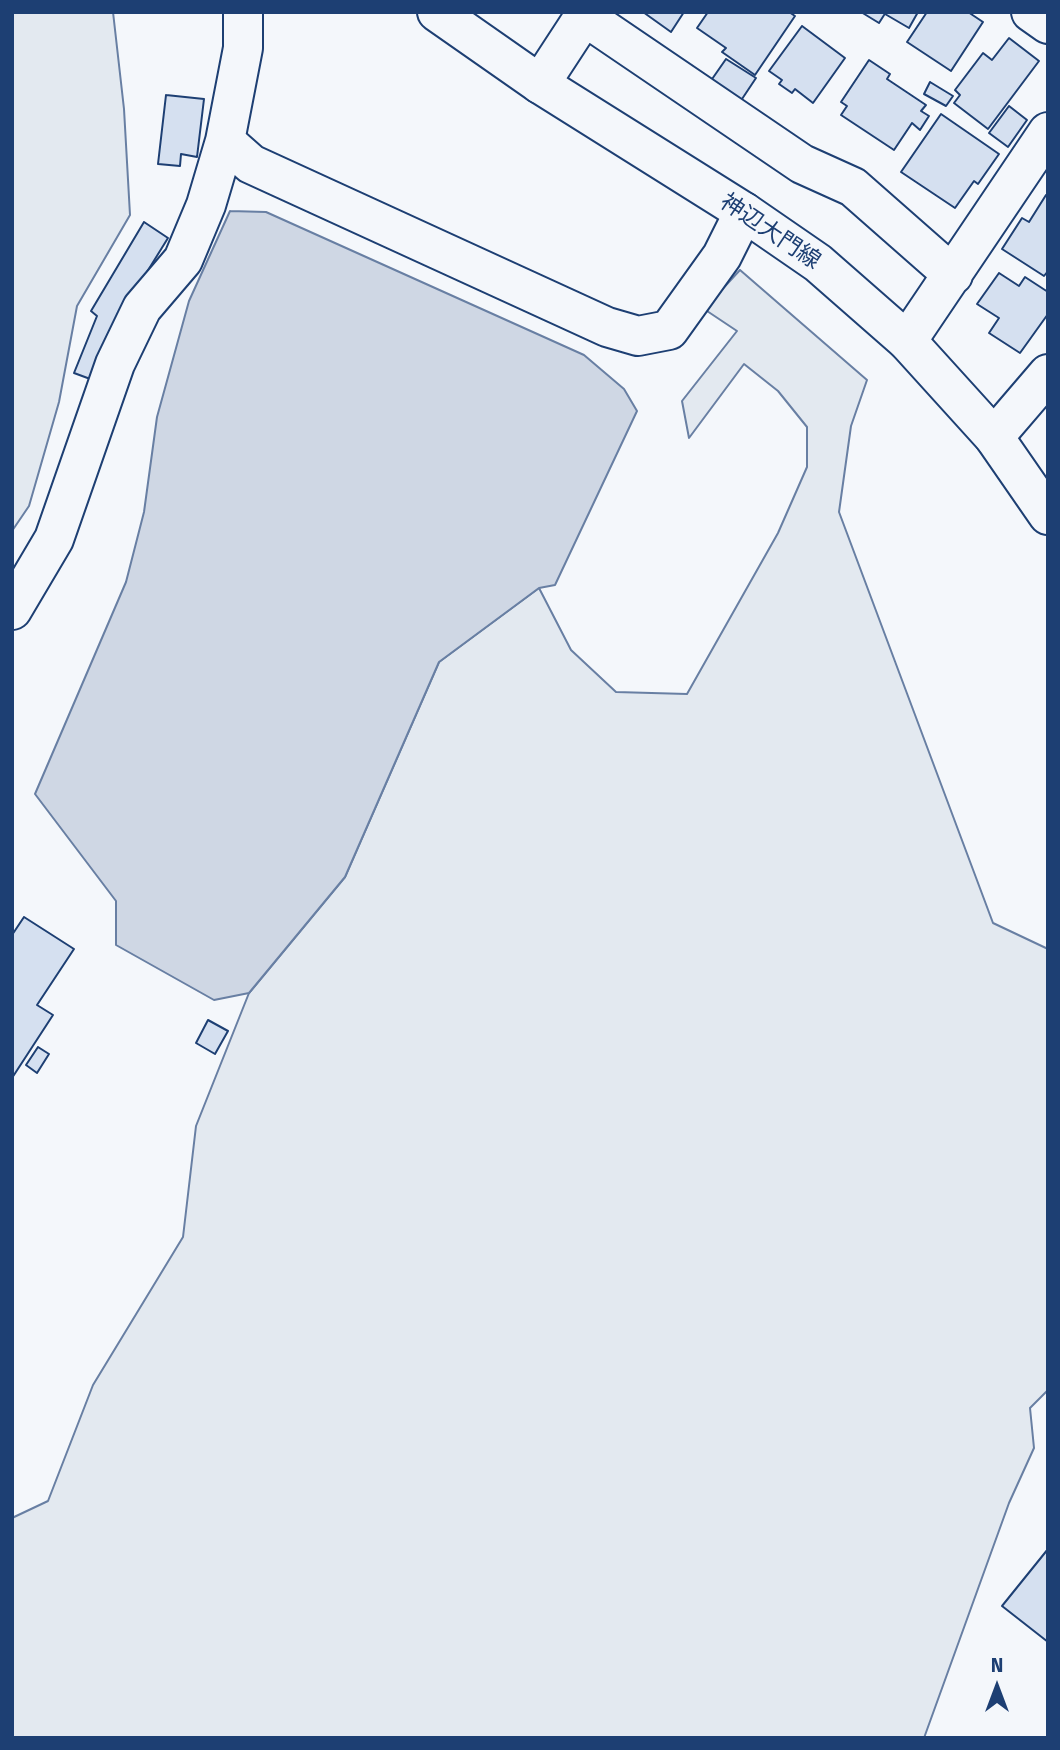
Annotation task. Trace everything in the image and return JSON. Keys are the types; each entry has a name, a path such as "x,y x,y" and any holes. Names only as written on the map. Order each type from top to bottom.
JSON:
{"street":[{"path":"12,610 54,539 114,364 142,308 183,260 206,205 225,141 243,48 243,12"},
{"name":"神辺大門線","path":"437,12 540,84 744,212 818,263 907,341 994,437 1048,514"},
{"path":"1031,12 1048,24"},
{"path":"540,84 585,14 803,164 853,187 953,275"},
{"path":"907,341 1048,132"},
{"path":"225,141 251,164 607,327 638,336 669,330 722,256 744,212"},
{"path":"994,437 1048,374"}],"shaded area":[{"path":"12,12 113,12 124,109 130,215 77,306 59,402 29,506 12,531"},
{"path":"230,211 266,212 584,355 624,389 637,411 555,585 539,588 439,662 345,877 249,993 214,1000 116,945 116,901 35,794 126,582 144,512 157,417 189,301"},
{"path":"740,270 867,380 851,426 839,512 993,923 1048,949 1048,1390 1030,1408 1034,1448 1009,1503 924,1738 12,1738 12,1518 48,1501 93,1385 183,1237 196,1126 249,993 345,877 439,662 539,588 571,650 616,692 687,694 778,533 807,467 807,427 778,391 744,364 689,438 682,401 737,331 704,309"}],"building":[{"path":"643,12 684,12 671,32"},
{"path":"708,12 789,12 795,16 755,75 722,52 726,48 697,28"},
{"path":"861,12 886,12 879,23"},
{"path":"918,12 909,28 885,14"},
{"path":"927,12 968,12 983,22 951,71 907,42"},
{"path":"802,26 845,58 813,103 795,89 792,93 779,84 782,80 769,71"},
{"path":"1009,38 1039,61 988,129 954,103 960,95 955,90 983,53 992,60"},
{"path":"726,59 756,78 740,102 710,82"},
{"path":"869,60 890,74 887,79 926,105 921,111 929,116 920,130 912,123 894,150 841,115 847,106 841,102"},
{"path":"930,82 953,96 946,106 924,94"},
{"path":"166,95 204,99 197,157 181,154 180,166 158,164"},
{"path":"1009,106 1027,120 1008,147 989,133"},
{"path":"941,114 999,154 978,184 974,181 955,208 901,172"},
{"path":"1046,195 1048,271 1044,276 1002,249 1022,218 1029,222"},
{"path":"144,222 168,238 116,322 93,380 74,373 97,316 91,311"},
{"path":"999,273 1019,286 1025,277 1048,292 1048,314 1020,353 989,333 999,318 977,304"},
{"path":"24,917 74,949 37,1005 53,1015 12,1078 12,935"},
{"path":"208,1020 228,1031 215,1054 196,1043"},
{"path":"38,1047 49,1054 37,1073 26,1065"},
{"path":"1048,1549 1048,1642 1002,1606"}]}
